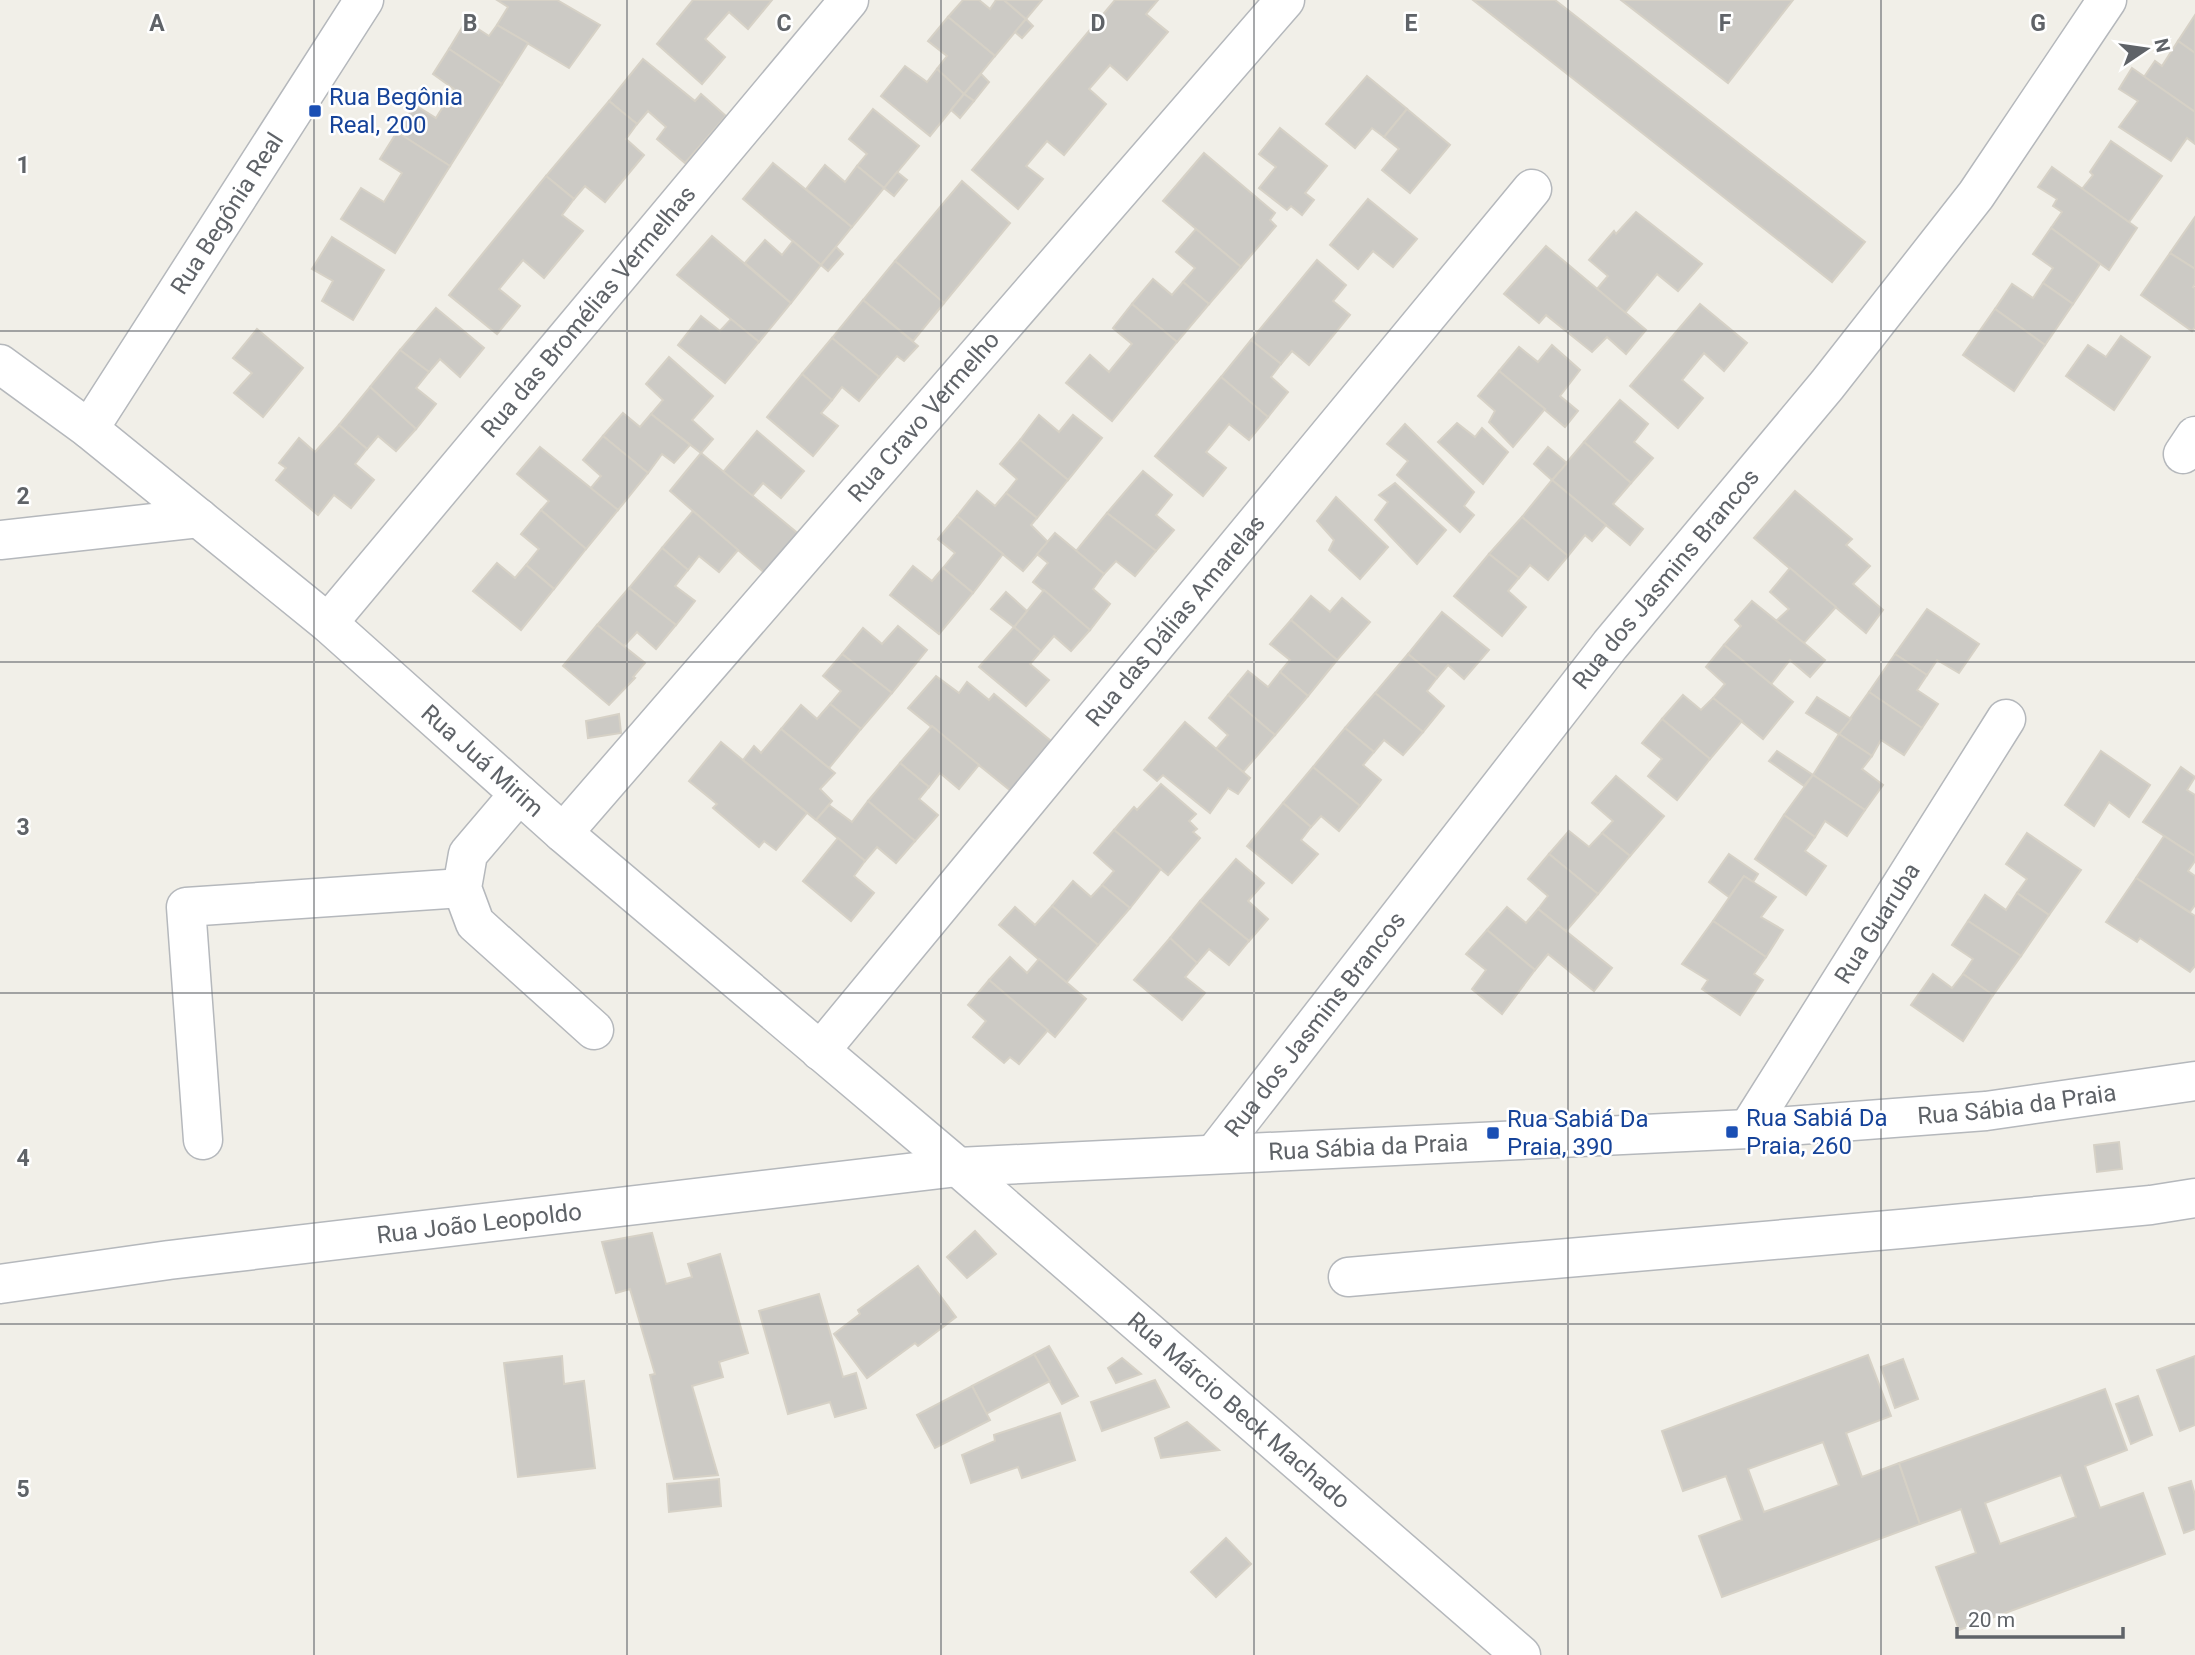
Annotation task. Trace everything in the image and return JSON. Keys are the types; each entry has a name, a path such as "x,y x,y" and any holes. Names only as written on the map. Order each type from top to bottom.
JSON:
{"street":[{"name":"Rua Begônia Real","path":"89,429 364,0"},
{"name":"Rua das Bromélias Vermelhas","path":"328,623 849,0"},
{"name":"Rua Cravo Vermelho","path":"563,833 1285,0"},
{"name":"Rua dos Jasmins Brancos","path":"1214,1153 1610,645 1827,385 1976,195 2107,0"},
{"name":"Rua das Dálias Amarelas","path":"820,1051 1532,189"},
{"name":"Rua Juá Mirim","path":"0,364 89,429 328,623 563,833 958,1167"},
{"path":"0,540 199,518"},
{"name":"Rua Guaruba","path":"1748,1129 2006,719"},
{"path":"519,794 467,854 462,888 475,923 594,1030"},
{"path":"204,1140 186,907 462,888"},
{"name":"Rua Sábia da Praia","path":"958,1167 1748,1129 1986,1111 2192,1077"},
{"name":"Rua João Leopoldo","path":"0,1284 169,1260 958,1167"},
{"name":"Rua Márcio Beck Machado","path":"958,1167 1521,1655"},
{"path":"1348,1277 1938,1225 2151,1205 2195,1198"}],"building":[{"path":"497,0 557,0 600,25 569,68 497,25 508,7"},
{"path":"693,0 772,0 748,29 729,12 705,39 725,57 702,84 657,44"},
{"path":"963,0 979,0 990,9 996,0 1004,0 1026,19 995,56 948,17"},
{"path":"1004,0 1042,0 1026,19"},
{"path":"1115,0 1158,0 1146,14 1168,32 1127,80 1110,65 1089,89 1106,104 1064,155 1047,141 1026,166 1043,179 1018,209 972,170"},
{"path":"1473,0 1555,0 1865,242 1832,282"},
{"path":"1621,0 1793,0 1728,83"},
{"path":"2195,15 2195,53 2178,41"},
{"path":"948,17 995,56 964,94 937,69 947,56 928,41"},
{"path":"1026,19 1033,26 1022,38 1015,32"},
{"path":"466,21 489,36 497,25 528,43 502,84 449,49"},
{"path":"2178,41 2195,53 2195,112 2144,77 2155,61 2162,66"},
{"path":"449,49 502,84 450,166 397,132 415,105 436,118 454,89 433,74"},
{"path":"643,59 695,101 701,94 726,116 685,163 657,139 666,127 648,111 637,124 609,101"},
{"path":"905,66 927,82 937,69 964,94 930,136 881,96"},
{"path":"2132,68 2195,112 2195,144 2187,138 2171,161 2119,127 2138,101 2119,89"},
{"path":"981,74 989,82 974,101 964,94"},
{"path":"1367,76 1407,109 1384,137 1372,128 1355,148 1326,124"},
{"path":"964,94 974,101 960,118 951,110"},
{"path":"609,101 637,124 626,139 644,155 605,202 585,186 574,199 546,176"},
{"path":"873,109 919,146 884,188 857,166 867,154 849,139"},
{"path":"1407,109 1450,145 1410,193 1382,170 1399,149 1384,137"},
{"path":"1280,128 1327,166 1305,193 1314,200 1302,215 1291,206 1287,210 1259,188 1276,167 1259,154"},
{"path":"397,132 450,166 395,253 341,219 361,188 384,202 402,173 380,159"},
{"path":"2111,141 2162,176 2129,222 2082,189 2093,175 2090,172"},
{"path":"1204,153 1275,213 1270,220 1276,226 1241,267 1163,201"},
{"path":"773,163 852,227 821,265 743,199"},
{"path":"825,165 845,182 857,166 884,188 852,227 806,189"},
{"path":"2052,167 2137,228 2109,270 2051,228 2062,212 2053,206 2057,199 2038,187"},
{"path":"897,172 907,180 894,196 884,188"},
{"path":"546,176 574,199 562,215 583,231 544,278 523,260 499,289 520,306 497,334 449,295"},
{"path":"962,181 1010,223 944,303 895,261"},
{"path":"1368,199 1417,239 1393,267 1373,251 1358,269 1330,245"},
{"path":"1636,212 1702,264 1678,291 1657,274 1625,313 1597,289 1608,276 1589,260 1614,231 1616,234"},
{"path":"2195,217 2195,269 2170,253"},
{"path":"2051,228 2100,264 2073,304 2043,283 2053,268 2033,254"},
{"path":"1196,229 1241,267 1209,304 1183,282 1195,268 1176,252"},
{"path":"712,236 791,303 759,342 677,275"},
{"path":"332,237 384,270 353,320 322,301 333,281 312,269"},
{"path":"765,240 782,255 793,241 821,265 791,303 745,263"},
{"path":"1546,246 1646,330 1626,354 1607,337 1592,352 1546,315 1539,323 1504,294"},
{"path":"836,247 843,254 828,271 821,265"},
{"path":"2170,253 2195,269 2195,327 2192,331 2141,295"},
{"path":"1317,260 1346,285 1333,301 1350,315 1309,365 1292,351 1281,364 1251,340"},
{"path":"895,261 944,303 913,341 863,300"},
{"path":"1153,279 1172,295 1183,282 1209,304 1177,342 1132,304"},
{"path":"2043,283 2073,304 2045,345 1995,309 2012,284 2033,298"},
{"path":"863,300 918,346 904,361 897,356 879,377 832,338"},
{"path":"1132,304 1177,342 1112,421 1066,383 1090,355 1109,372 1132,344 1113,328"},
{"path":"1700,304 1747,343 1724,371 1704,353 1682,380 1703,398 1678,428 1630,386"},
{"path":"436,308 484,348 460,377 440,359 429,372 400,350"},
{"path":"1995,309 2045,345 2014,391 1963,355"},
{"path":"701,316 720,331 731,319 759,342 725,383 678,345"},
{"path":"257,329 303,368 263,417 234,393 252,373 233,358"},
{"path":"2121,336 2150,357 2114,410 2066,376 2088,345 2106,357"},
{"path":"832,338 879,377 859,401 842,387 832,400 802,374"},
{"path":"1251,340 1281,364 1271,377 1288,392 1268,417 1221,377"},
{"path":"1552,345 1580,370 1560,396 1578,411 1565,427 1499,371 1519,347 1538,362"},
{"path":"400,350 429,372 416,388 436,404 416,429 370,387"},
{"path":"669,357 713,396 692,420 713,439 701,453 651,414 663,400 646,384"},
{"path":"1499,371 1545,409 1513,447 1489,422 1495,411 1478,396"},
{"path":"802,374 832,400 821,413 838,426 813,456 767,417"},
{"path":"1221,377 1268,417 1249,440 1229,424 1206,452 1226,468 1203,496 1155,456"},
{"path":"370,387 416,429 396,451 378,436 367,449 339,425"},
{"path":"1620,400 1648,424 1634,442 1653,458 1631,483 1584,442"},
{"path":"623,413 640,427 651,414 690,445 674,463 662,454 648,473 603,436"},
{"path":"1039,415 1059,432 1073,415 1102,438 1068,480 1020,440"},
{"path":"1457,423 1475,437 1482,428 1508,452 1483,484 1438,442"},
{"path":"1405,424 1474,492 1464,506 1474,515 1460,532 1397,475 1408,461 1387,444"},
{"path":"339,425 367,449 355,464 374,480 351,508 334,495 318,515 276,480 286,468 279,463 299,438 315,452"},
{"path":"757,431 804,471 781,498 763,483 752,496 723,472"},
{"path":"603,436 648,473 618,510 590,489 601,476 583,460"},
{"path":"1020,440 1068,480 1037,518 1006,493 1017,479 1000,464"},
{"path":"1584,442 1631,483 1613,504 1643,529 1630,545 1552,480"},
{"path":"540,447 618,510 586,549 541,510 549,501 517,474"},
{"path":"1548,447 1567,463 1552,480 1534,464"},
{"path":"701,453 801,536 768,576 670,491"},
{"path":"1143,471 1172,495 1156,515 1174,530 1156,551 1107,513"},
{"path":"1552,480 1606,525 1592,541 1585,535 1568,556 1522,517"},
{"path":"1395,483 1446,530 1417,564 1375,520 1388,502 1379,495"},
{"path":"977,491 995,506 1006,493 1037,518 1031,525 1048,542 1023,571 957,516"},
{"path":"1795,491 1852,539 1846,545 1870,566 1853,584 1883,610 1866,633 1754,538"},
{"path":"1336,497 1388,547 1360,579 1329,550 1334,540 1317,521"},
{"path":"541,510 586,549 554,589 526,565 539,549 521,534"},
{"path":"693,511 738,550 719,572 699,556 688,570 662,548"},
{"path":"1107,513 1156,551 1135,576 1116,561 1104,574 1076,551"},
{"path":"957,516 1003,554 973,593 943,568 955,553 938,539"},
{"path":"1522,517 1568,556 1548,580 1530,565 1519,578 1489,554"},
{"path":"1055,533 1104,574 1093,589 1110,604 1090,630 1033,582 1048,563 1037,554"},
{"path":"662,548 688,570 675,586 695,601 676,625 629,588"},
{"path":"1489,554 1519,578 1508,591 1526,607 1502,636 1454,596"},
{"path":"497,563 515,578 526,565 554,589 521,630 473,591"},
{"path":"913,566 932,581 943,568 973,593 939,634 890,595"},
{"path":"1790,568 1836,607 1804,643 1776,621 1789,609 1770,592"},
{"path":"629,588 676,625 656,649 637,632 624,646 597,625"},
{"path":"1044,590 1090,630 1071,651 1054,636 1041,651 1014,627"},
{"path":"1006,592 1027,611 1014,627 991,609"},
{"path":"1311,596 1330,612 1342,598 1370,622 1337,660 1291,620"},
{"path":"1752,601 1825,660 1810,677 1790,660 1771,684 1724,645 1741,626 1735,620"},
{"path":"1927,609 1979,644 1959,673 1937,660 1927,675 1895,654"},
{"path":"1442,612 1489,650 1464,679 1448,665 1437,678 1408,654"},
{"path":"1291,620 1337,660 1308,696 1280,672 1290,660 1270,644"},
{"path":"597,625 645,663 633,677 635,678 609,705 563,666"},
{"path":"898,626 927,650 892,693 842,654 863,628 882,644"},
{"path":"1014,627 1041,651 1030,664 1049,680 1026,706 979,667"},
{"path":"1724,645 1793,702 1763,739 1713,698 1725,684 1706,667"},
{"path":"842,654 892,693 861,729 830,704 841,691 823,676"},
{"path":"1408,654 1437,678 1427,691 1444,706 1423,732 1375,693"},
{"path":"1895,654 1927,675 1917,690 1938,704 1922,728 1869,692"},
{"path":"1248,671 1268,687 1280,672 1308,696 1275,735 1228,695"},
{"path":"936,676 959,693 967,682 989,700 994,694 1051,741 1011,791 908,708"},
{"path":"1869,692 1922,728 1904,755 1881,740 1872,756 1839,734"},
{"path":"1375,693 1423,732 1403,755 1384,740 1374,752 1345,728"},
{"path":"1228,695 1275,735 1243,772 1216,749 1228,735 1209,718"},
{"path":"1683,695 1701,710 1713,698 1742,721 1710,759 1662,719"},
{"path":"1817,697 1851,719 1839,734 1806,713"},
{"path":"830,704 861,729 829,768 781,729 801,705 817,719"},
{"path":"619,714 621,733 588,738 586,721"},
{"path":"1662,719 1710,759 1677,800 1648,776 1662,759 1642,743"},
{"path":"1185,722 1250,778 1238,794 1228,788 1210,813 1163,775 1157,781 1144,770"},
{"path":"932,726 979,765 959,789 940,773 929,787 900,763"},
{"path":"1345,728 1374,752 1363,765 1381,780 1360,806 1313,767"},
{"path":"781,729 835,773 820,789 832,801 816,820 743,760 754,746 761,753"},
{"path":"1839,734 1872,756 1862,769 1883,785 1865,810 1813,775"},
{"path":"721,742 807,813 776,850 764,841 759,847 713,808 717,804 689,781"},
{"path":"1777,751 1813,775 1804,786 1769,761"},
{"path":"2101,751 2150,785 2129,817 2109,802 2094,826 2065,805"},
{"path":"900,763 929,787 919,799 938,815 915,841 868,801"},
{"path":"1313,767 1360,806 1339,831 1321,816 1311,827 1283,803"},
{"path":"2181,767 2195,777 2187,790 2195,795 2195,856 2143,822"},
{"path":"1813,775 1865,810 1847,836 1825,821 1815,837 1784,815"},
{"path":"1616,776 1664,816 1630,856 1602,833 1613,821 1592,803"},
{"path":"1161,784 1196,814 1189,821 1197,829 1193,832 1200,838 1168,875 1114,830 1134,807 1137,810"},
{"path":"868,801 915,841 896,863 877,847 865,861 816,820 829,805 852,822"},
{"path":"1283,803 1311,827 1301,840 1318,854 1292,883 1247,846"},
{"path":"1784,815 1815,837 1805,851 1826,866 1806,895 1755,859"},
{"path":"1114,830 1161,869 1130,908 1102,885 1114,871 1094,853"},
{"path":"1569,831 1589,847 1602,833 1630,856 1598,894 1549,854"},
{"path":"2027,833 2081,870 2049,915 2017,893 2027,879 2006,864"},
{"path":"2164,836 2195,856 2195,861 2188,871 2195,876 2195,905 2190,912 2136,878"},
{"path":"838,838 865,861 854,876 874,893 851,921 803,881"},
{"path":"1549,854 1598,894 1566,931 1538,909 1548,896 1528,879"},
{"path":"1729,854 1758,874 1753,882 1744,876 1729,897 1709,882"},
{"path":"1236,859 1264,883 1248,901 1268,919 1249,941 1200,901"},
{"path":"1744,876 1776,897 1761,917 1783,930 1766,957 1713,921"},
{"path":"2136,878 2195,916 2195,966 2190,972 2140,938 2137,942 2106,922"},
{"path":"1073,881 1091,897 1102,885 1130,908 1098,945 1052,906"},
{"path":"2017,893 2049,915 2021,956 1968,921 1985,895 2006,910"},
{"path":"1200,901 1249,941 1229,965 1209,949 1197,963 1170,938"},
{"path":"1052,906 1098,945 1066,983 999,925 1015,907 1035,925"},
{"path":"1507,907 1526,923 1538,909 1612,968 1594,991 1548,954 1535,970 1487,930"},
{"path":"1713,921 1766,957 1754,974 1763,980 1740,1015 1702,989 1708,980 1682,964"},
{"path":"1968,921 2021,956 1993,995 1963,974 1973,959 1952,945"},
{"path":"1487,930 1535,970 1502,1014 1472,989 1486,970 1466,954"},
{"path":"1170,938 1197,963 1185,977 1205,993 1182,1020 1134,980"},
{"path":"1010,957 1027,973 1039,959 1086,999 1055,1037 989,980"},
{"path":"1933,974 1952,988 1963,974 1993,995 1963,1041 1911,1005"},
{"path":"989,980 1048,1030 1019,1064 1010,1057 1004,1063 973,1037 986,1021 968,1005"},
{"path":"2119,1142 2122,1169 2097,1172 2094,1145"},
{"path":"975,1231 996,1254 967,1278 947,1257"},
{"path":"652,1233 666,1284 692,1277 688,1264 720,1254 748,1353 719,1362 723,1377 692,1386 718,1475 674,1479 650,1375 655,1374 630,1289 616,1293 602,1242"},
{"path":"918,1266 956,1317 918,1346 915,1343 867,1378 834,1334 860,1314 858,1310"},
{"path":"819,1294 843,1377 856,1373 866,1408 835,1417 830,1402 788,1414 759,1311"},
{"path":"1049,1346 1078,1396 1062,1404 1034,1354"},
{"path":"1034,1354 1050,1381 986,1414 972,1386"},
{"path":"1868,1355 1891,1416 1846,1433 1862,1477 1899,1463 1920,1524 1722,1597 1699,1536 1742,1520 1726,1476 1683,1491 1662,1431","holes":["1823,1442 1839,1485 1764,1512 1748,1469"]},
{"path":"562,1356 564,1384 584,1381 595,1468 518,1477 504,1363"},
{"path":"2195,1356 2195,1425 2180,1431 2157,1370"},
{"path":"1122,1358 1141,1374 1116,1383 1108,1368"},
{"path":"1903,1359 1918,1399 1895,1408 1881,1367"},
{"path":"1155,1380 1169,1407 1102,1431 1091,1402"},
{"path":"972,1386 990,1420 935,1448 917,1415"},
{"path":"2105,1389 2127,1450 2085,1466 2100,1508 2143,1493 2165,1554 1959,1630 1936,1567 1976,1553 1961,1509 1920,1524 1899,1463","holes":["2061,1475 2076,1517 2000,1544 1985,1503"]},
{"path":"2138,1396 2152,1435 2131,1444 2116,1404"},
{"path":"1060,1413 1075,1460 1022,1478 1018,1467 971,1483 962,1455 995,1441 994,1435"},
{"path":"1187,1422 1219,1450 1161,1458 1155,1438"},
{"path":"719,1479 721,1506 669,1512 667,1484"},
{"path":"2191,1481 2195,1495 2195,1529 2184,1533 2169,1488"},
{"path":"1226,1538 1251,1564 1216,1597 1191,1572"}],"place":[{"name":"Rua Begônia Real, 200","path":"315,111"},
{"name":"Rua Sabiá Da Praia, 260","path":"1732,1132"},
{"name":"Rua Sabiá Da Praia, 390","path":"1493,1133"}]}
